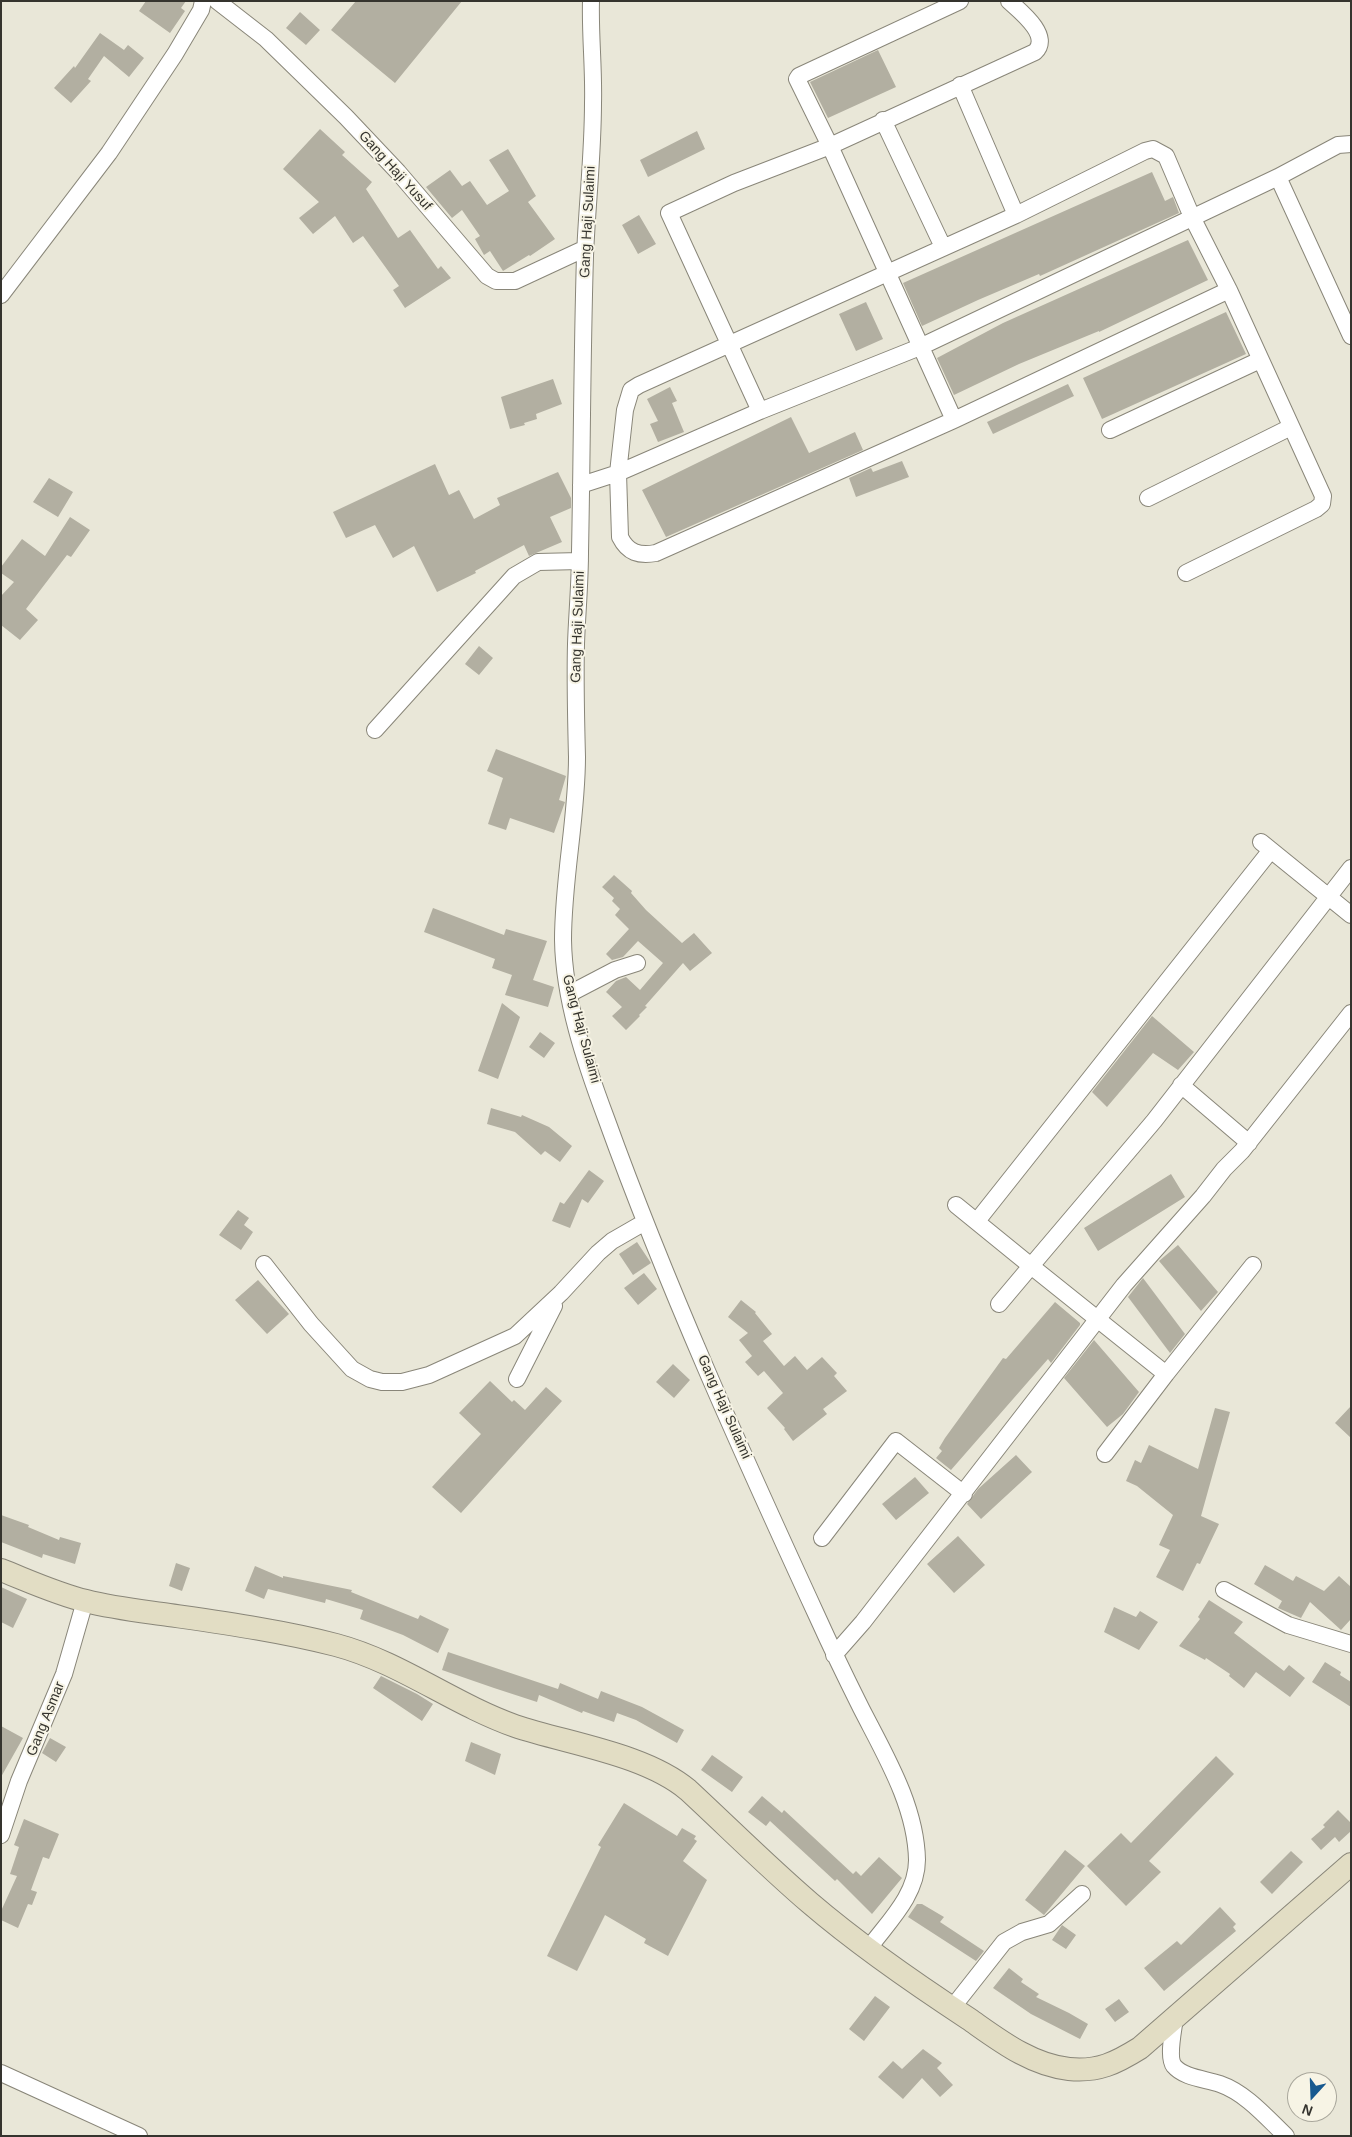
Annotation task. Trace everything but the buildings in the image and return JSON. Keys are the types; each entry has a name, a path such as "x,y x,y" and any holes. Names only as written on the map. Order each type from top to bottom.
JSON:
{"street":[{"path":"1,295 109,154 179,47 201,10 203,1"},
{"name":"Gang Haji Yusuf","path":"218,1 266,39 346,117 398,172 487,276 496,281 515,281 586,248"},
{"name":"Gang Haji Sulaimi","path":"591,1 594,99 581,397 580,561 576,639 576,783 566,878 563,940 569,994 582,1044 604,1114 645,1222 724,1407 834,1654 891,1768 907,1807 916,1847 916,1876 905,1899 868,1948"},
{"path":"954,420 830,146 798,82 798,77 960,1"},
{"path":"760,411 669,213 734,183 830,146 1038,48 1039,41 1034,24 1009,1"},
{"path":"960,85 1016,215"},
{"path":"883,120 943,247"},
{"path":"581,485 618,473 760,411 920,347 1278,178 1338,145 1351,144"},
{"path":"1186,573 1322,504 1323,496 1229,290 1192,217 1166,156 1153,149 1145,150 1016,215 639,385 631,390 625,410 618,473 620,537 625,546 633,553 644,555 656,553 954,420 1229,290"},
{"path":"1278,178 1351,336"},
{"path":"1110,430 1260,360"},
{"path":"1148,498 1291,427"},
{"path":"375,730 514,576 538,562 580,561"},
{"path":"976,1222 1266,846 1351,915"},
{"path":"1000,1304 1154,1121 1327,896 1351,868"},
{"path":"569,994 616,970 637,963"},
{"path":"834,1654 863,1622 905,1566 964,1494 1139,1267 1249,1143 1351,1013"},
{"path":"1181,1085 1249,1143"},
{"path":"956,1205 1166,1374"},
{"path":"264,1264 311,1324 352,1369 361,1375 382,1382 414,1380 497,1345 521,1331 612,1241 645,1222"},
{"path":"1105,1454 1166,1374 1254,1265"},
{"path":"517,1379 561,1293"},
{"path":"822,1538 896,1442 964,1494"},
{"path":"1,1570 86,1601 197,1619 337,1646 386,1664 463,1704 515,1726 654,1768 675,1778 786,1882 868,1948 998,2040 1024,2055 1068,2069 1086,2070 1109,2066 1140,2048 1351,1864"},
{"path":"1224,1590 1288,1625 1351,1644"},
{"name":"Gang Asmar","path":"1,1835 19,1782 64,1674 86,1601"},
{"path":"952,2008 1004,1942 1022,1932 1049,1924 1082,1894"},
{"path":"1175,2016 1171,2057 1173,2064 1180,2071 1220,2084 1240,2093 1286,2136"},
{"path":"1,2073 138,2136"}]}
